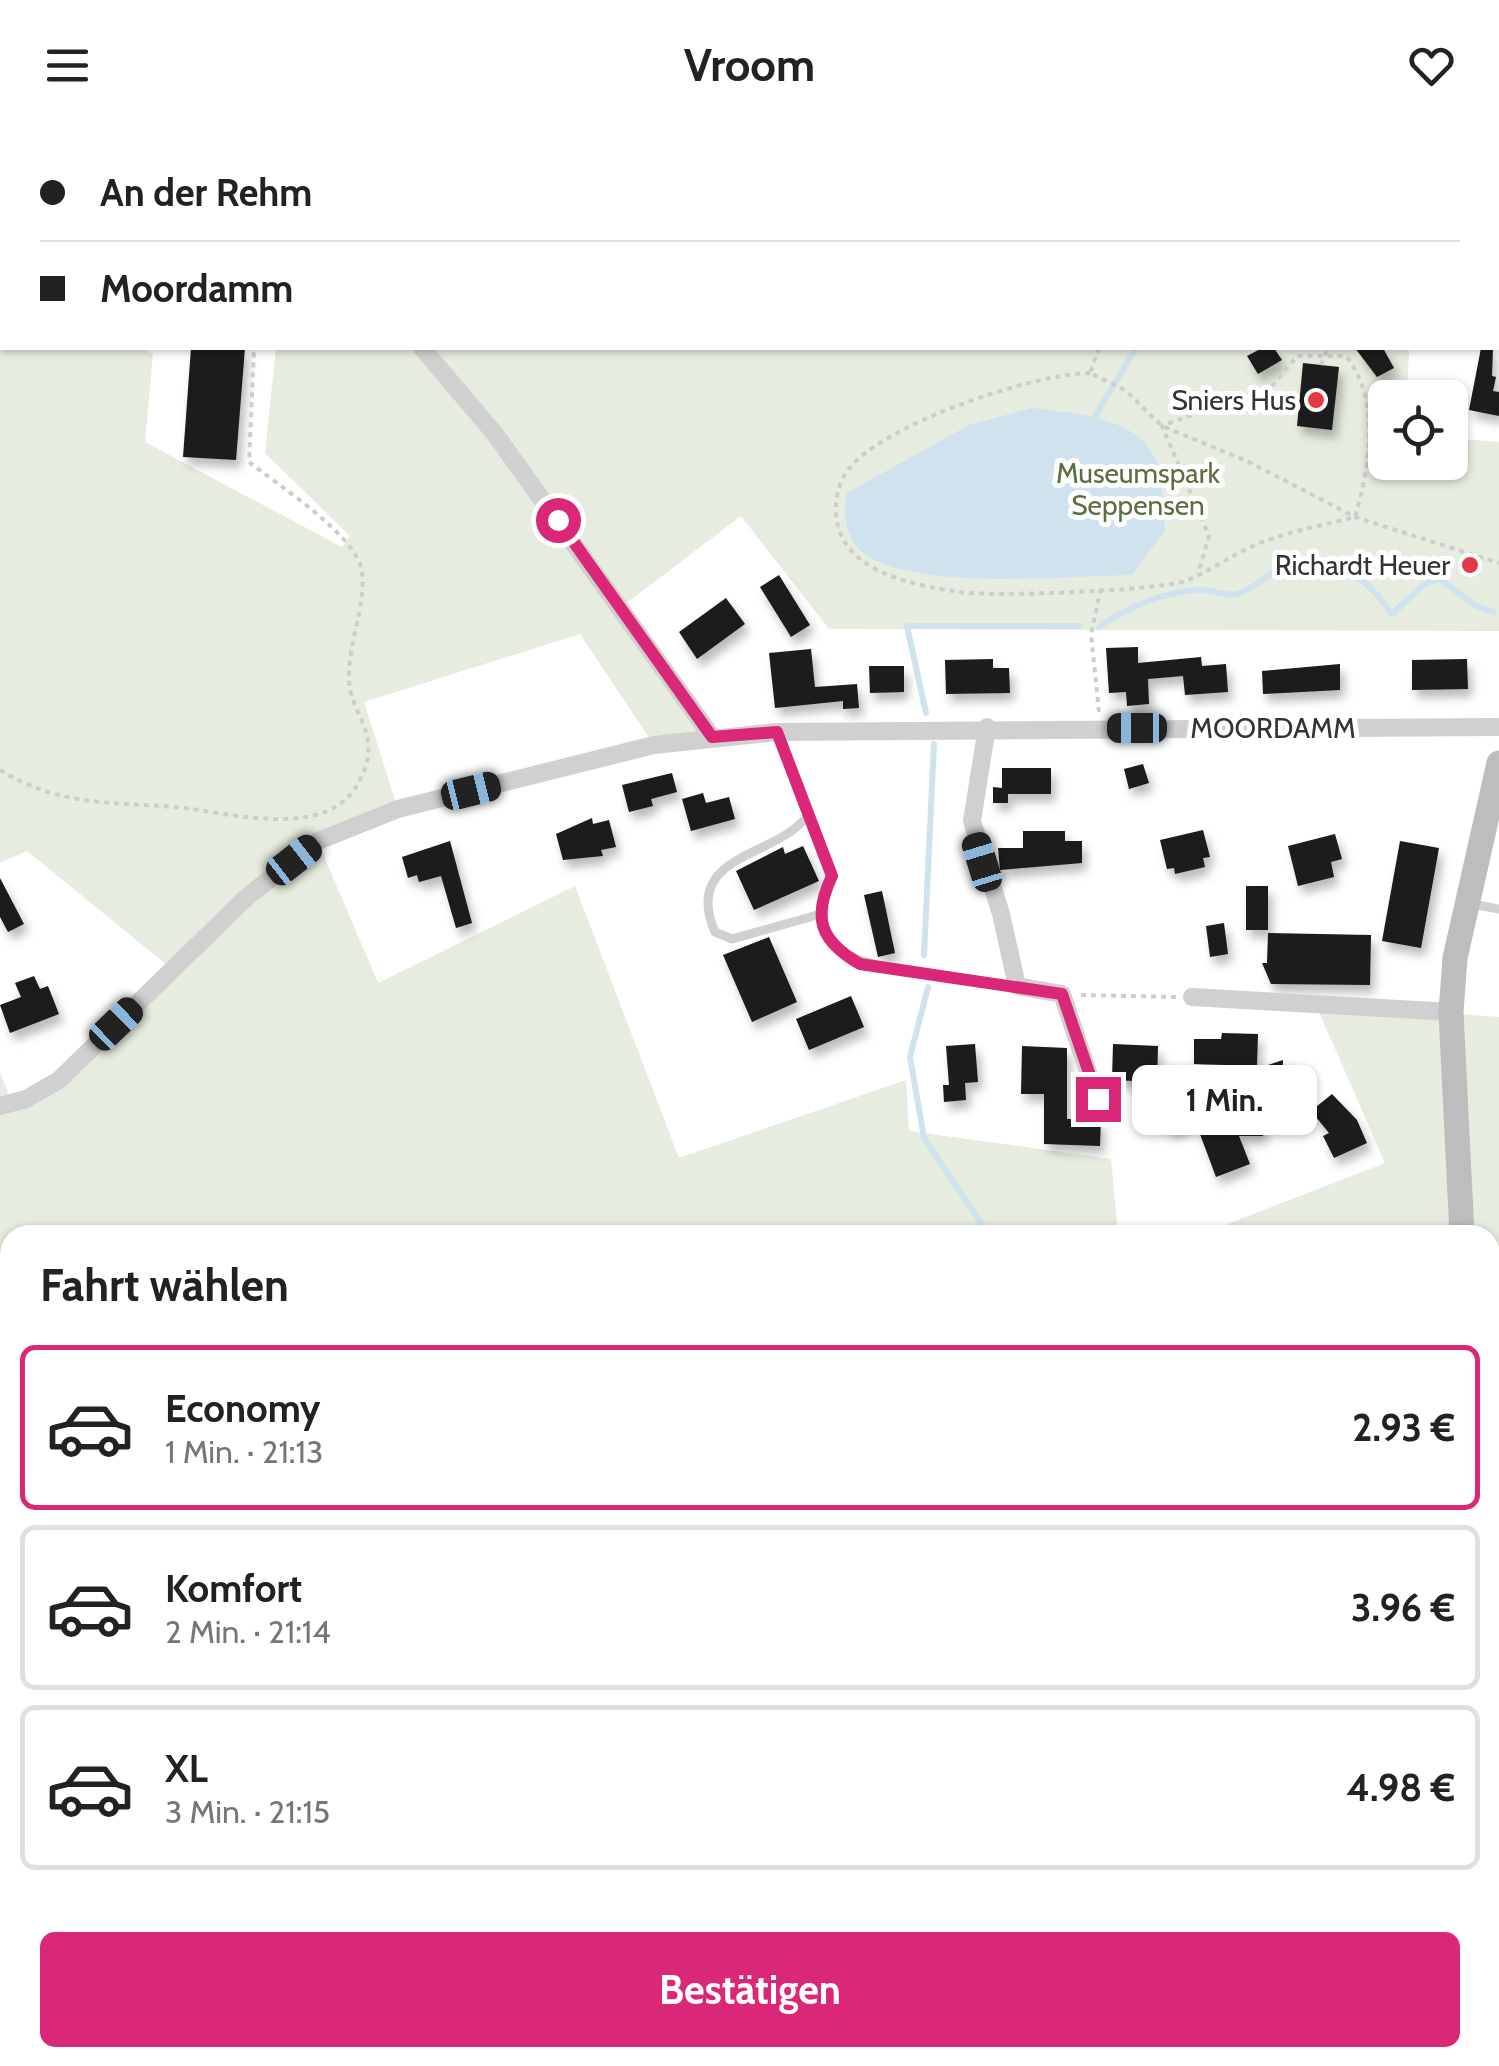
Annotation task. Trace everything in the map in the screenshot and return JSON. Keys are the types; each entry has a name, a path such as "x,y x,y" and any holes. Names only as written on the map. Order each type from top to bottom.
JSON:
{"main road":[{"path":"1462,1225 1451,1012 1456,958 1499,764"}],"street":[{"path":"424,350 496,434 712,737"},
{"path":"987,727 972,821 1001,914 1017,986 1062,994 1098,1099"},
{"name":"MOORDAMM","path":"0,1106 26,1099 59,1080 248,896 318,841 398,809 636,750 712,737 777,732 987,727 1499,728"},
{"path":"1192,997 1451,1012"}],"lane":[{"path":"777,732 832,876 820,900 822,928 837,950 860,964 1017,986"},
{"path":"808,814 792,834 730,862 715,880 709,906 715,932 732,939 821,914"},
{"path":"1468,903 1499,909"}],"path":[{"path":"0,770 34,791 66,799 262,819 310,815 335,804 360,783 369,745 365,720 348,680 362,574 346,540 250,462 254,350"},
{"path":"1090,372 1098,350"},
{"path":"1162,426 1273,386 1296,356 1326,351 1346,356 1362,376 1369,413 1368,474 1354,517"},
{"path":"1321,365 1326,351"},
{"path":"1198,574 1209,536 1162,426 1125,390 1090,372 996,391 874,448 854,462 842,480 836,516 853,554 892,576 962,592 1169,585 1198,574 1254,545 1354,517"},
{"path":"1162,426 1249,462 1354,517 1499,563"},
{"path":"1100,728 1091,634 1101,588"},
{"path":"1062,994 1192,997"}],"green space":[{"name":"Museumspark Seppensen","path":"0,350 146,350 153,354 145,442 342,547 350,536 265,453 276,350 1409,350 1408,380 1368,380 1368,480 1468,480 1468,439 1499,442 1499,631 829,629 741,516 620,608 712,737 654,745 580,634 364,702 398,809 318,842 378,983 575,886 679,1158 906,1080 909,1131 1111,1159 1117,1225 0,1225 0,1072 12,1103 26,1099 172,969 27,851 0,863"},
{"path":"1315,1003 1499,1017 1499,1225 1225,1225 1385,1163"}],"water":[{"path":"1032,408 1084,415 1119,425 1147,445 1156,460 1165,531 1132,575 957,577 890,566 859,549 846,519 847,493 969,425"}],"building":[{"path":"191,350 245,350 236,460 183,457"},
{"path":"1258,350 1275,350 1282,360 1258,374 1247,356"},
{"path":"1357,350 1384,350 1394,368 1377,377"},
{"path":"1481,350 1493,350 1492,376 1496,377 1493,391 1499,392 1499,416 1469,410"},
{"name":"Sniers Hus","path":"1303,363 1339,367 1332,430 1297,426"},
{"path":"779,575 810,625 791,637 760,587"},
{"path":"726,598 745,624 697,659 679,632"},
{"path":"1138,647 1138,663 1201,657 1202,666 1226,664 1228,692 1185,695 1183,676 1148,679 1149,704 1127,706 1126,692 1109,693 1106,648"},
{"path":"811,649 815,687 857,684 859,708 843,709 843,701 775,708 769,653"},
{"path":"993,659 993,668 1009,668 1010,693 946,694 945,660"},
{"path":"1467,659 1468,689 1412,690 1412,660"},
{"path":"1340,664 1340,690 1263,694 1262,671"},
{"path":"869,666 904,666 904,692 870,693"},
{"path":"1143,764 1149,783 1129,789 1124,769"},
{"path":"1002,768 1051,768 1051,794 1008,794 1008,803 993,803 993,787 1002,788"},
{"path":"672,773 677,792 651,799 653,806 629,812 622,785"},
{"path":"703,793 706,803 729,797 735,819 691,831 682,799"},
{"path":"592,818 593,824 609,820 616,847 601,850 603,856 563,860 556,834"},
{"path":"1203,830 1210,857 1203,858 1205,867 1175,874 1174,868 1167,869 1160,840"},
{"path":"1023,831 1065,831 1065,841 1082,841 1082,863 1000,870 998,848 1023,848"},
{"path":"1335,834 1342,859 1331,862 1334,877 1298,886 1288,846"},
{"path":"450,841 472,923 456,928 441,876 419,882 417,875 408,878 402,857"},
{"path":"1400,841 1439,848 1421,948 1382,941"},
{"path":"803,846 819,881 754,910 736,871 783,847 785,854"},
{"path":"0,878 24,924 8,932 0,917"},
{"path":"1246,886 1268,886 1268,930 1246,930"},
{"path":"882,891 895,953 878,957 864,895"},
{"path":"1224,923 1228,954 1210,957 1206,926"},
{"path":"1268,933 1371,935 1370,985 1271,984 1262,963 1267,963"},
{"path":"769,937 797,1002 752,1022 723,955"},
{"path":"34,976 40,989 48,986 59,1014 10,1033 0,1005 21,997 15,983"},
{"path":"851,996 864,1027 809,1050 796,1019"},
{"path":"1222,1033 1258,1034 1257,1066 1194,1064 1194,1039 1221,1039"},
{"path":"975,1044 978,1082 965,1083 966,1100 944,1102 943,1085 949,1085 946,1046"},
{"path":"1113,1044 1158,1046 1157,1082 1112,1080"},
{"path":"1022,1046 1067,1048 1067,1119 1101,1120 1100,1146 1044,1144 1044,1094 1021,1094"},
{"path":"1283,1060 1281,1105 1254,1104 1256,1069"},
{"path":"1176,1094 1187,1125 1169,1131 1159,1100"},
{"path":"1332,1094 1357,1120 1367,1143 1334,1158 1323,1136 1329,1133 1311,1111"},
{"path":"1263,1113 1263,1136 1239,1136 1250,1164 1216,1177 1197,1126 1212,1120 1217,1131"}],"waterway":[{"path":"1094,418 1135,350"},
{"path":"1099,627 1160,597 1204,590 1236,594 1282,567 1305,561 1320,561 1349,572 1373,591 1392,614 1426,583 1440,579 1476,606 1494,612"},
{"path":"926,713 907,626 1079,626"},
{"path":"924,955 934,744"},
{"path":"928,987 910,1057 924,1138 982,1225"}],"place":[{"name":"Sniers Hus","path":"1316,400"},
{"name":"Richardt Heuer","path":"1470,565"}],"route":[{"path":"558,520 712,737 777,732 832,876 820,900 822,928 837,950 860,964 1062,994 1098,1099"}]}
